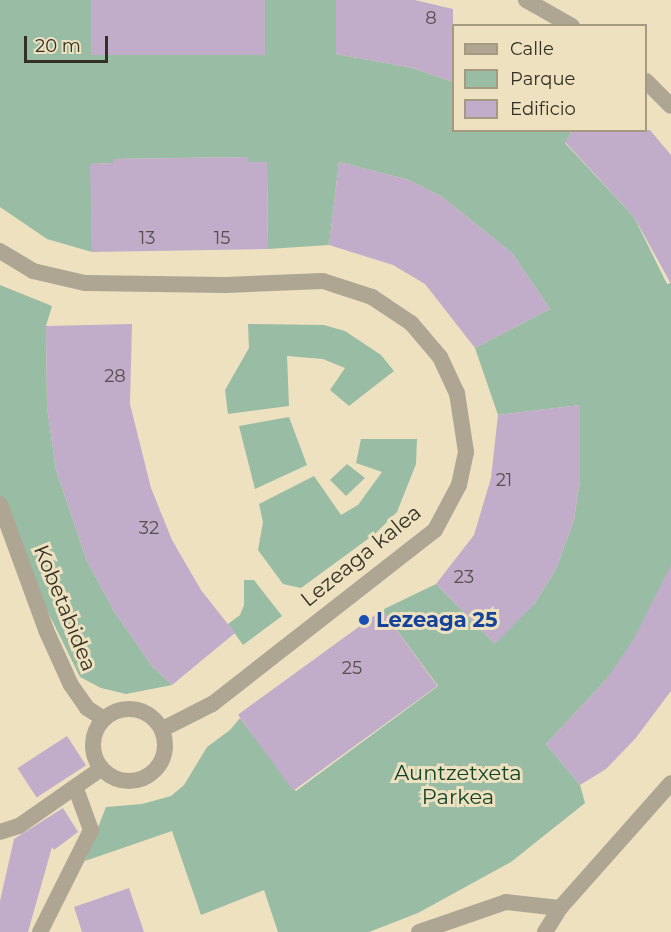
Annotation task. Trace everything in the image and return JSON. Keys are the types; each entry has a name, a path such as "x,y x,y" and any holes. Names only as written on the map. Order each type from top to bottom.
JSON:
{"street":[{"path":"526,0 568,24"},
{"path":"647,83 671,106"},
{"name":"Lezeaga kalea","path":"0,250 33,271 85,283 225,285 323,281 372,297 411,323 440,357 457,393 465,452 459,485 435,530 212,704 163,729"},
{"name":"Kobetabidea","path":"0,504 46,630 71,685 87,708 104,719"},
{"path":"124,709 146,713 163,729 165,752 152,773 129,781 117,779 102,768 93,752 93,739 104,719 124,709"},
{"path":"0,832 20,825 76,789 102,768"},
{"path":"545,932 560,908 671,783"},
{"path":"40,932 91,830 76,789"},
{"path":"419,932 506,902 560,908"}],"green space":[{"name":"Auntzetxeta Parkea","path":"0,0 91,0 92,55 265,54 265,0 336,0 336,54 413,68 452,82 452,132 571,133 565,143 634,217 667,284 671,283 671,596 606,680 546,744 580,785 585,803 511,862 418,913 369,932 278,932 264,890 201,915 172,831 85,861 106,807 142,804 171,796 184,785 207,747 230,730 240,718 296,791 438,686 382,610 436,584 494,643 535,603 556,569 574,520 580,480 580,405 498,415 475,348 550,309 512,253 442,197 409,180 339,162 329,245 268,249 267,162 248,162 248,157 114,159 114,163 91,164 92,252 47,239 0,207"},
{"path":"0,285 52,306 46,326 47,407 56,470 87,561 114,611 152,666 172,685 126,694 101,688 80,677 0,515"},
{"path":"248,324 324,325 345,331 381,355 394,371 349,406 330,390 345,368 323,359 287,356 289,406 228,414 225,390 249,348"},
{"path":"289,417 307,465 255,489 239,426"},
{"path":"361,439 417,439 416,464 397,512 376,533 301,588 283,584 258,550 263,522 259,504 314,476 341,515 358,505 382,472 356,463"},
{"path":"347,464 365,478 346,496 330,480"},
{"path":"244,580 254,580 282,616 243,645 228,624 240,615 244,605"}],"building":[{"path":"91,0 265,0 265,55 91,55"},
{"path":"336,0 415,0 453,9 452,82 413,68 336,54"},
{"path":"650,130 671,155 671,284 634,217 565,142 572,132 647,132"},
{"path":"248,157 248,162 267,162 268,249 92,252 90,164 114,163 114,159"},
{"path":"339,162 409,180 442,197 512,253 550,309 475,348 425,284 393,265 329,245"},
{"path":"132,324 130,404 151,488 172,540 201,590 235,633 172,685 152,666 114,611 87,561 56,470 47,407 46,326"},
{"path":"580,405 580,480 574,520 556,569 535,603 495,644 436,584 474,535 491,478 498,415"},
{"path":"671,565 671,691 635,739 606,769 580,785 546,744 606,680 633,640"},
{"path":"382,610 437,686 293,791 238,715"},
{"path":"67,736 86,765 37,797 18,768"},
{"path":"63,808 78,832 54,850 52,847 28,932 0,932 0,901 14,839"},
{"path":"129,888 144,932 82,932 74,907"}],"place":[{"name":"Lezeaga 25","path":"364,620"}]}
